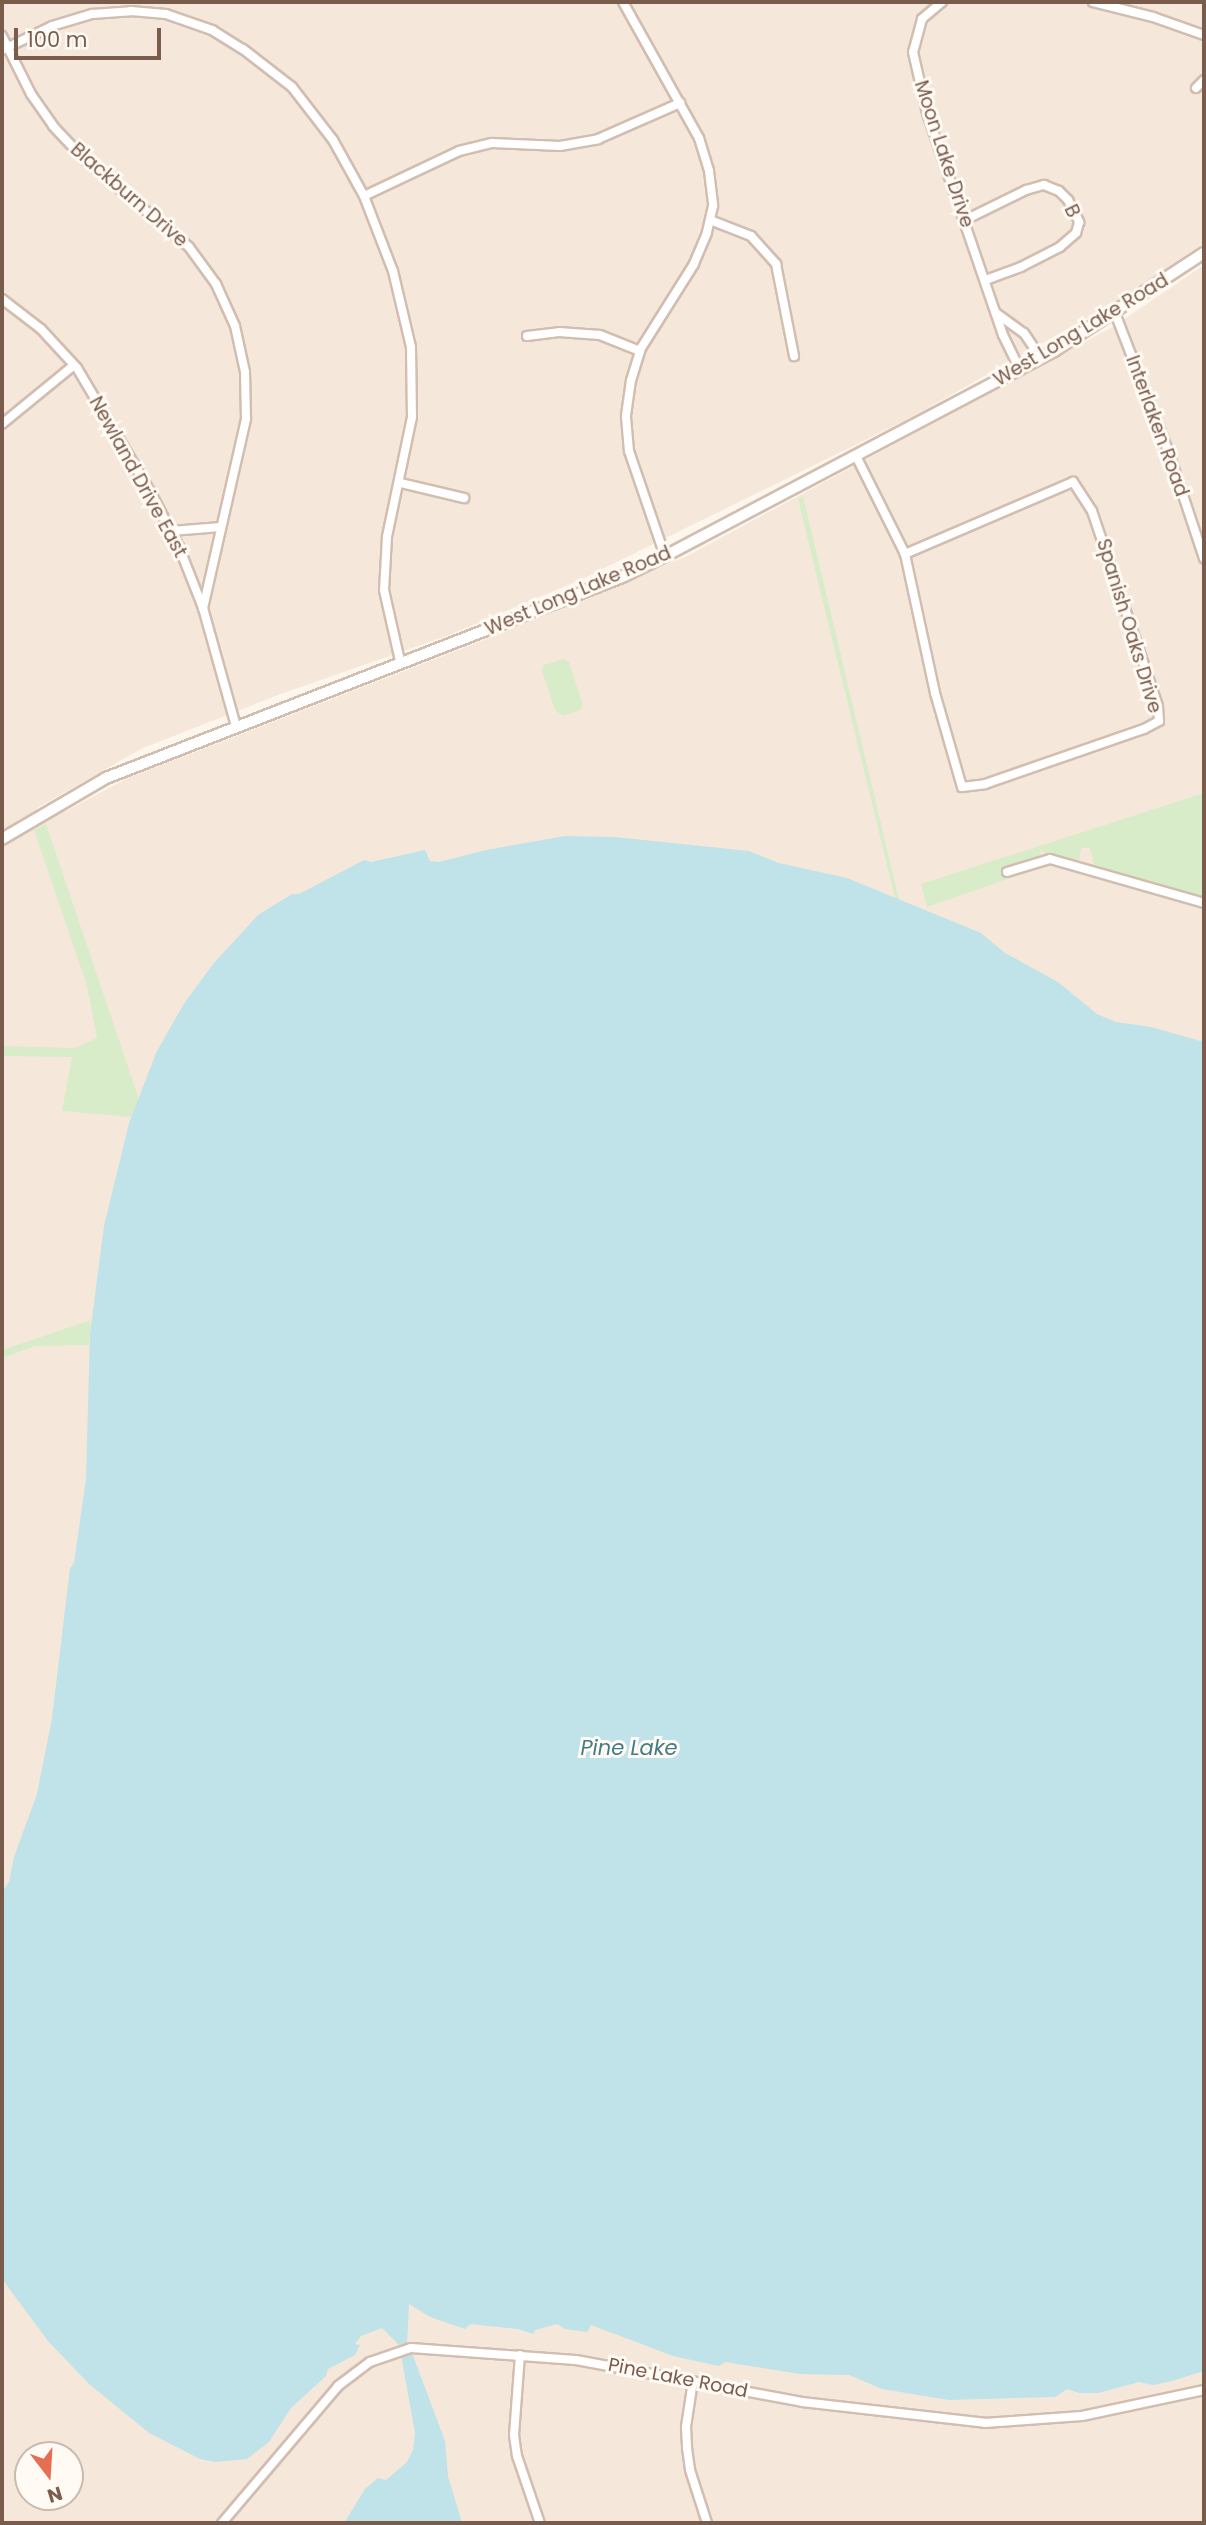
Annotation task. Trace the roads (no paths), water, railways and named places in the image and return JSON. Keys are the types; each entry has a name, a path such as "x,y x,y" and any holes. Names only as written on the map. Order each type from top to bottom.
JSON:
{"main road":[{"name":"West Long Lake Road","path":"2,839 106,778 400,661 621,577 665,556 1020,370 1115,313 1204,253"}],"street":[{"path":"622,2 699,138 709,172 713,206 695,264 640,351 626,417 629,451 665,556"},
{"name":"Moon Lake Drive","path":"942,2 922,19 913,52 928,113 996,313 1020,370"},
{"path":"1093,2 1153,17 1204,35"},
{"path":"4,49 52,26 92,14 131,11 166,14 212,30 292,87 332,140 364,196 393,271 411,347 412,416 401,483 387,537 384,590 400,661"},
{"name":"Blackburn Drive","path":"2,36 4,49 31,94 75,150 189,247 216,284 235,326 245,372 246,419 202,608"},
{"path":"1196,89 1204,80"},
{"path":"364,196 459,151 492,143 560,146 598,139 680,103"},
{"name":"B","path":"965,220 1026,190 1044,185 1059,191 1068,200 1079,222 1076,233 1060,247 1021,267 986,279"},
{"path":"710,220 751,236 776,264 793,356"},
{"name":"Newland Drive East","path":"2,299 41,329 74,365 115,430 171,531 202,608 236,726"},
{"path":"996,313 1024,333 1041,358"},
{"name":"Interlaken Road","path":"1115,313 1202,539 1204,558"},
{"path":"527,336 559,332 600,335 640,351"},
{"path":"2,424 74,365"},
{"name":"Spanish Oaks Drive","path":"856,456 905,554 935,693 962,787 985,784 1144,729 1159,721 1158,706 1092,511 1073,482 905,554"},
{"path":"401,483 464,498"},
{"path":"171,531 221,527"},
{"path":"1007,872 1050,859 1204,903"},
{"name":"Pine Lake Road","path":"222,2523 330,2393 370,2362 417,2347 584,2361 827,2406 1004,2423 1098,2413 1204,2390"},
{"path":"520,2355 514,2435 517,2456 540,2523"},
{"path":"693,2381 687,2448 694,2486 707,2523"}],"water":[{"name":"Pine Lake","path":"565,836 615,837 749,851 779,863 847,878 981,933 1005,953 1058,982 1097,1014 1116,1022 1151,1027 1204,1042 1204,2371 1153,2385 1139,2382 1098,2393 1079,2393 1067,2389 1055,2397 949,2400 882,2389 849,2375 800,2374 725,2362 719,2366 673,2356 591,2325 587,2332 565,2329 557,2324 535,2330 533,2334 518,2329 470,2324 465,2329 430,2317 409,2304 407,2343 399,2345 382,2328 361,2336 355,2344 360,2345 355,2355 328,2369 326,2376 291,2408 269,2442 247,2459 215,2462 200,2459 149,2433 89,2384 48,2341 2,2279 2,1892 9,1882 14,1857 37,1794 52,1718 70,1568 74,1563 86,1479 90,1334 104,1226 129,1123 156,1053 183,1005 213,964 258,915 292,894 299,894 364,860 371,862 425,850 430,861 439,862 486,850"},
{"path":"412,2353 445,2441 448,2476 462,2523 344,2523 365,2489 378,2478 386,2480 407,2462 413,2450 415,2433 401,2355"}]}
